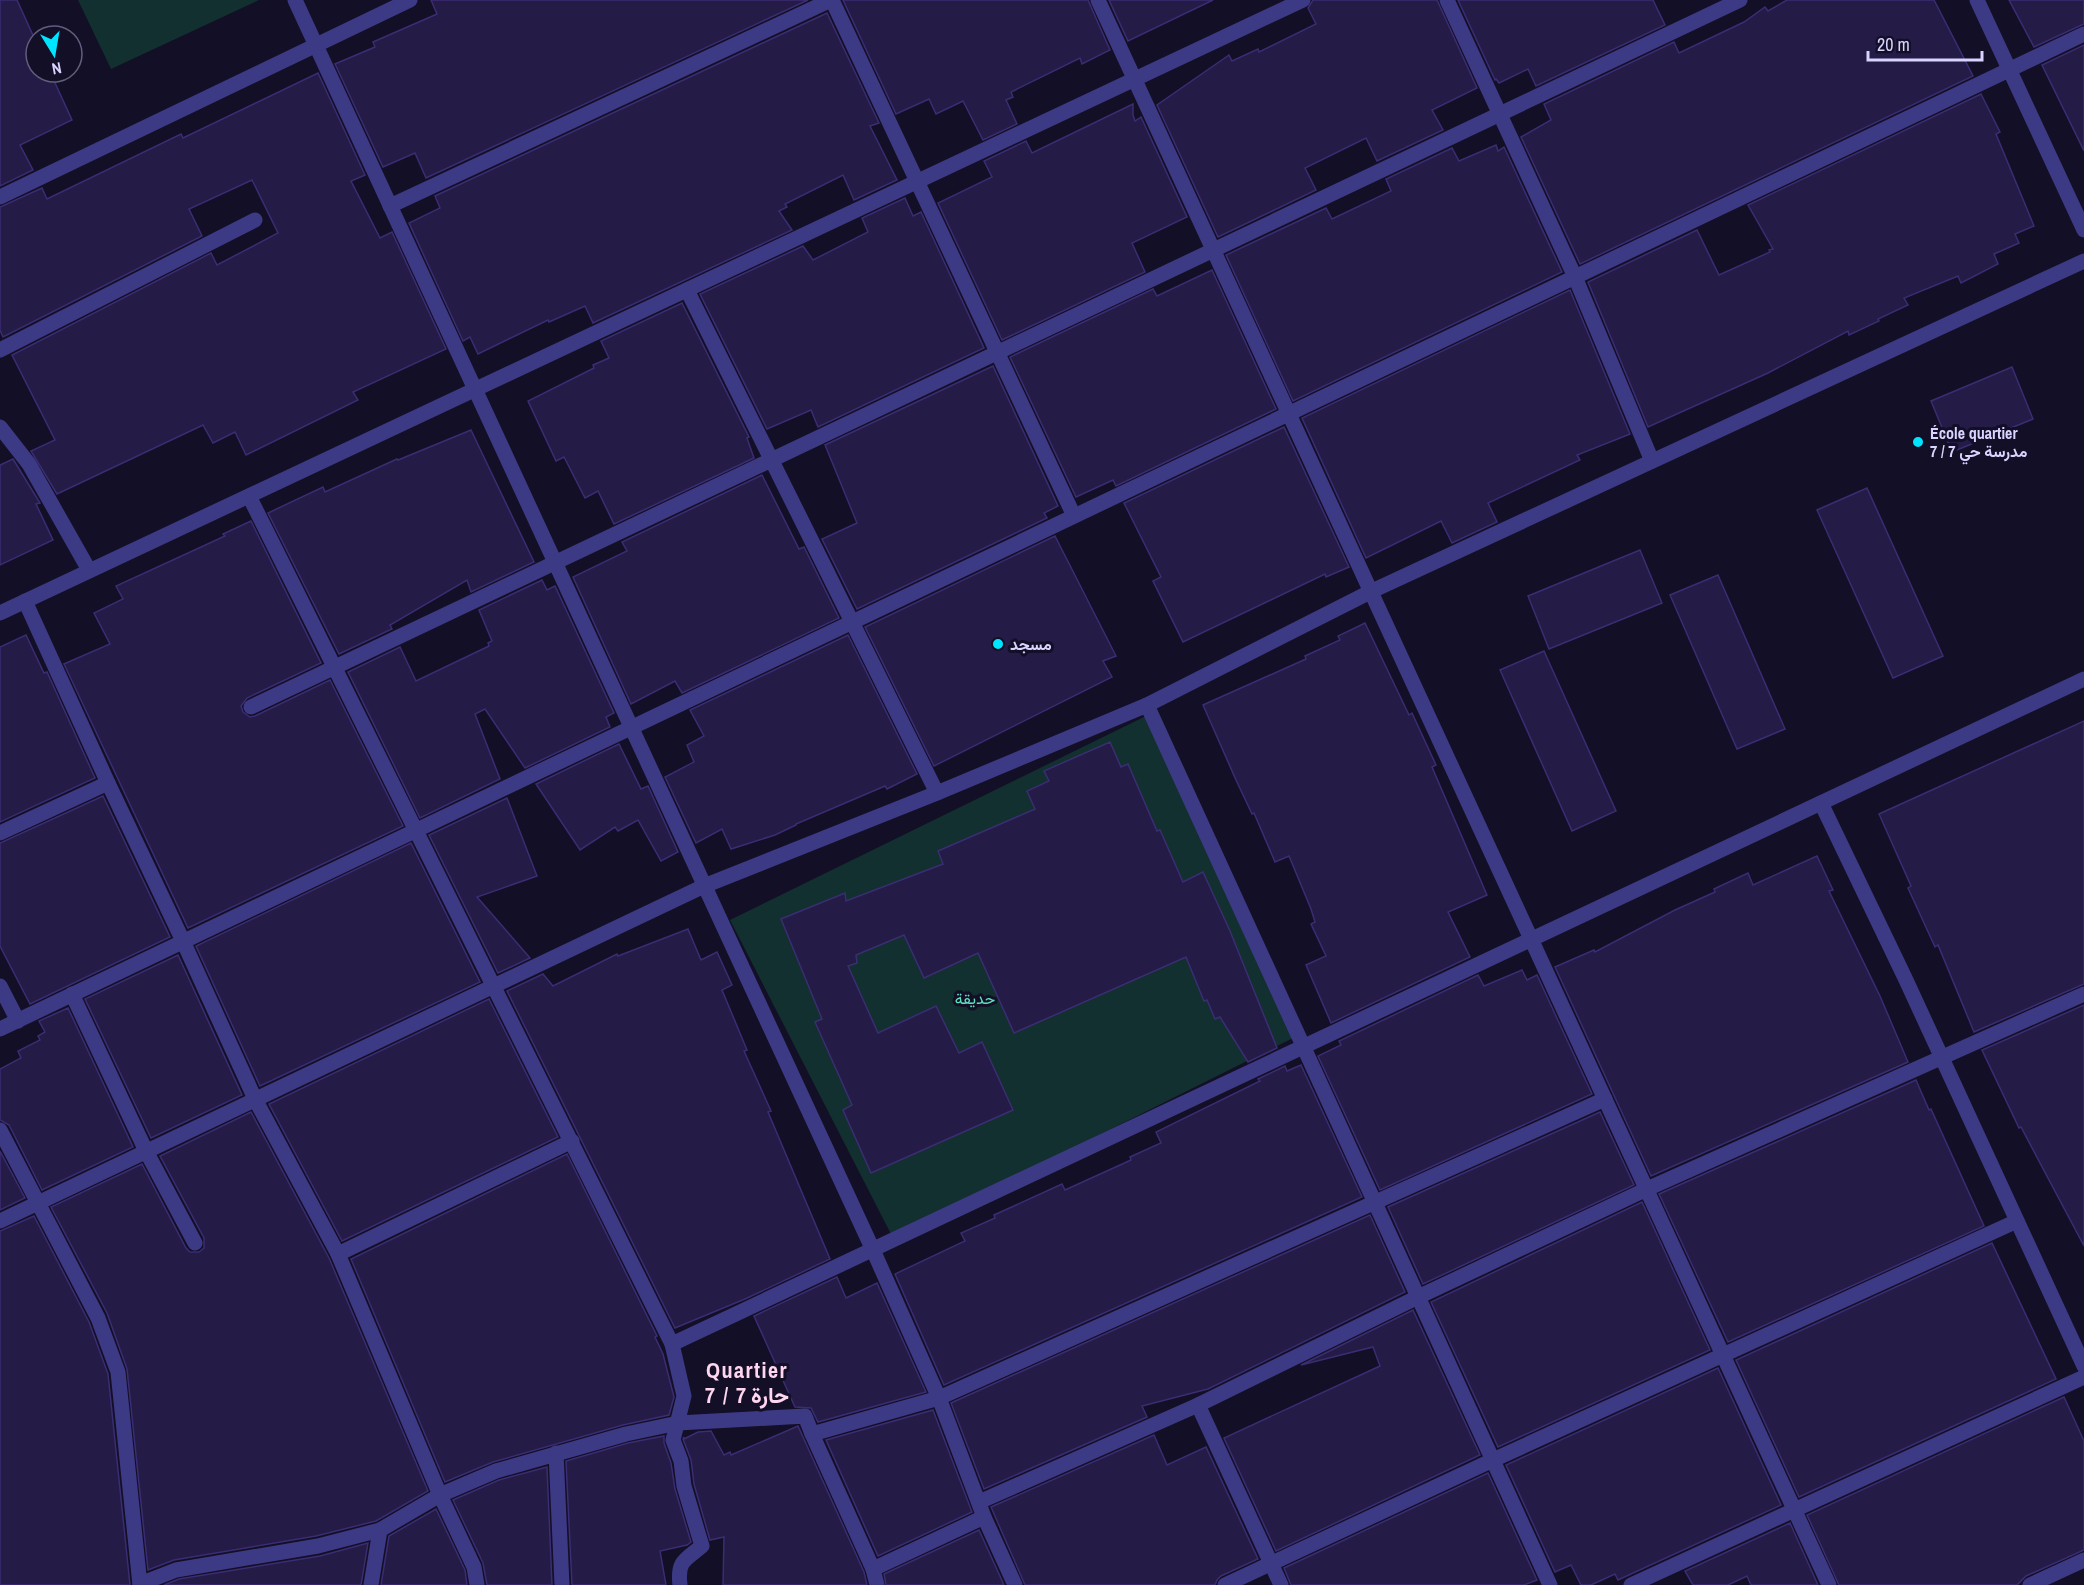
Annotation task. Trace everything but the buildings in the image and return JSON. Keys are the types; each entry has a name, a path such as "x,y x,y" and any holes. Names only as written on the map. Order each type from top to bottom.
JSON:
{"street":[{"path":"295,0 873,1250 939,1398 982,1510 1015,1585"},
{"path":"0,196 410,0"},
{"path":"390,207 831,0 1074,516"},
{"path":"1098,0 1829,1585"},
{"path":"0,613 1303,0"},
{"path":"1447,0 1575,277 1652,461"},
{"path":"251,707 1740,0"},
{"path":"1977,0 2084,230"},
{"path":"0,1029 2084,34"},
{"path":"0,350 255,220"},
{"path":"0,1221 704,886 937,793 1147,705 1372,591 2084,261"},
{"path":"687,290 937,793"},
{"path":"2,431 29,464 89,570"},
{"path":"249,496 672,1344 684,1396 673,1440 681,1461 684,1486 702,1546 685,1558 680,1566 680,1585"},
{"path":"26,601 255,1099 338,1254 440,1495 474,1567 477,1585"},
{"path":"672,1344 2084,679"},
{"path":"1147,705 1550,1585"},
{"path":"0,833 108,783"},
{"path":"1821,803 1942,1057 2084,1366"},
{"path":"0,986 18,1021"},
{"path":"72,994 146,1151 195,1243"},
{"path":"873,1569 982,1510 1418,1297 1647,1189 2084,994"},
{"path":"812,1434 939,1398 1605,1099"},
{"path":"0,1131 98,1318 118,1371 140,1584 176,1570 318,1546 380,1530 440,1495 496,1471 556,1453 678,1423 805,1416 873,1569 877,1585"},
{"path":"338,1254 572,1141"},
{"path":"1225,1585 2017,1221"},
{"path":"2069,1334 2084,1327"},
{"path":"1631,1585 2084,1377"},
{"path":"1198,1405 1281,1585"},
{"path":"556,1453 562,1585"},
{"path":"371,1585 380,1530"},
{"path":"2030,1585 2084,1560"}],"green space":[{"path":"78,0 259,0 111,69"},
{"name":"حديقة","path":"1150,714 1299,1035 893,1238 730,920"}],"place":[{"name":"École quartier 7 / مدرسة حي 7","path":"1918,442"},
{"name":"مسجد","path":"998,644"}],"district":[{"name":"Quartier 7 / حارة 7","path":"747,1382"}]}
